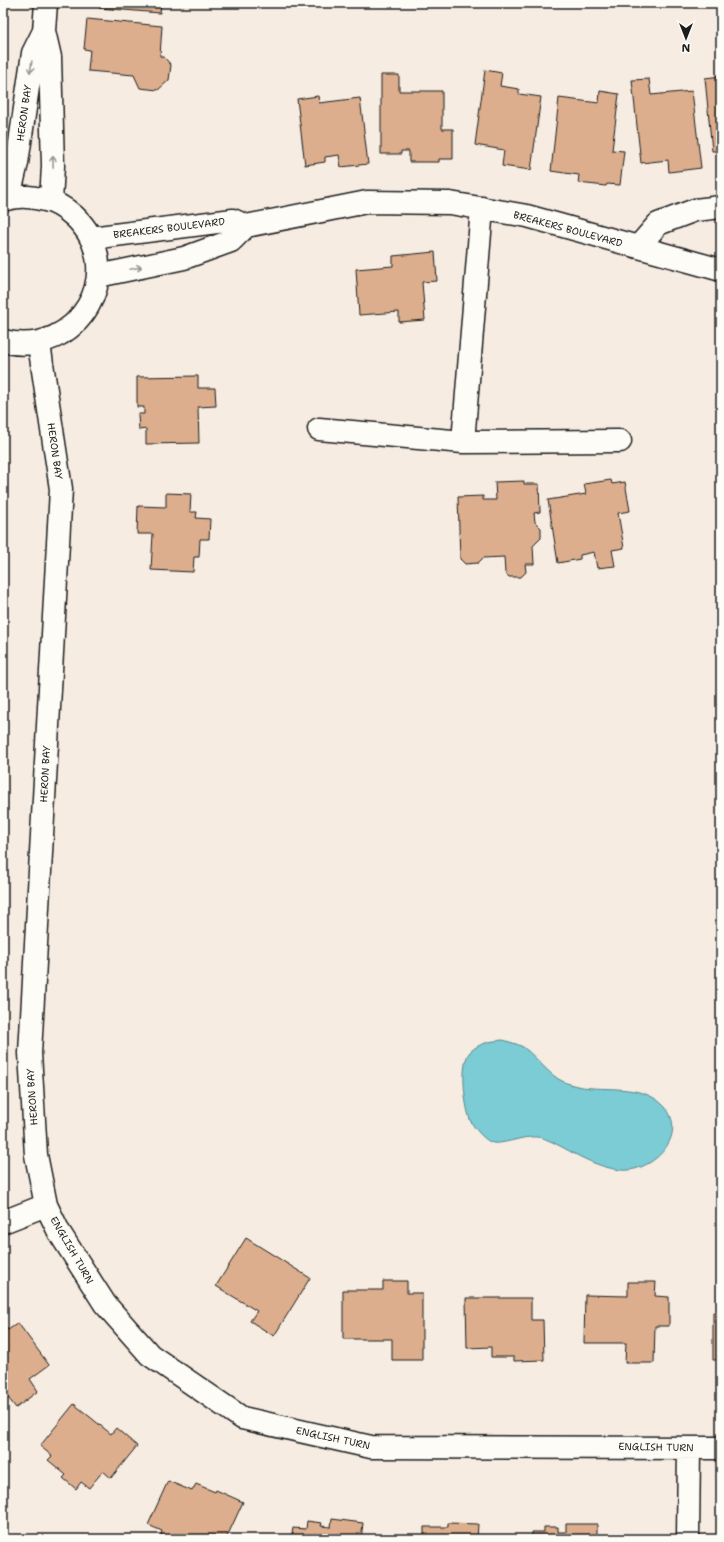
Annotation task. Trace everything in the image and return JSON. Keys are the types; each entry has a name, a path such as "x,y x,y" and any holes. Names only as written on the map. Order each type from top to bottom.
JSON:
{"street":[{"name":"HERON BAY","path":"46,3 44,31 50,57 53,166 51,201"},
{"name":"HERON BAY","path":"6,198 17,162 33,53 44,31"},
{"path":"24,116 51,116"},
{"path":"3,341 16,344 39,344 61,335 79,320 92,300 98,276 97,257 91,238 81,222 67,210 51,201 30,196 6,198"},
{"name":"BREAKERS BOULEVARD","path":"98,276 184,258 231,240 246,226 366,202 450,203 527,216 721,270"},
{"path":"638,247 658,224 695,210 721,207"},
{"path":"463,442 482,208"},
{"name":"BREAKERS BOULEVARD","path":"91,238 233,220 246,226"},
{"path":"179,228 184,258"},
{"name":"HERON BAY","path":"39,344 61,489 30,1053 36,1155 46,1204"},
{"path":"318,429 463,442 620,441"},
{"path":"3,1222 46,1204"},
{"name":"ENGLISH TURN","path":"46,1204 59,1232 105,1304 150,1355 242,1418 371,1447 721,1448"},
{"path":"688,1539 689,1448"}],"water":[{"path":"503,1040 523,1047 558,1079 565,1082 584,1087 633,1091 656,1099 665,1107 671,1118 673,1130 670,1140 664,1150 655,1159 644,1166 621,1170 590,1162 553,1142 540,1138 531,1137 499,1143 490,1142 487,1140 475,1128 469,1116 464,1086 465,1066 470,1052 477,1046"}],"building":[{"path":"99,3 161,3 160,13 99,8"},
{"path":"87,19 162,26 160,56 164,57 171,65 169,80 158,90 140,88 134,75 88,71 90,50 84,49"},
{"path":"485,70 502,73 500,86 519,89 519,94 541,97 531,170 502,166 504,150 475,145"},
{"path":"381,75 399,75 399,91 442,91 442,129 453,129 453,159 439,159 439,162 409,162 409,151 401,151 401,154 381,154"},
{"path":"721,76 721,151 712,151 705,78"},
{"path":"649,79 651,95 692,91 701,168 669,172 668,160 641,163 632,80"},
{"path":"600,91 619,94 612,150 624,151 620,185 607,184 606,186 578,183 579,175 551,171 559,98 599,103"},
{"path":"318,96 319,103 360,98 368,164 341,167 339,155 325,157 325,162 305,165 297,99"},
{"path":"435,252 437,281 422,282 425,320 399,322 399,312 359,315 356,269 393,266 393,256"},
{"path":"198,376 198,388 215,388 216,406 198,407 199,443 146,444 146,429 139,430 138,414 144,414 144,407 137,407 137,377"},
{"path":"611,480 612,484 625,482 630,511 618,513 624,548 612,550 615,566 597,568 594,552 580,555 580,559 558,563 548,500 586,494 584,484"},
{"path":"524,481 524,484 539,484 540,512 534,513 535,522 541,528 541,538 533,546 534,564 525,564 526,572 521,577 509,577 505,573 504,557 483,558 478,563 465,564 460,559 458,497 483,496 483,500 496,500 495,482"},
{"path":"166,493 191,494 190,512 197,512 196,518 210,519 209,539 200,539 199,557 194,557 193,572 151,570 153,534 137,534 138,506 166,507"},
{"path":"246,1238 310,1278 274,1336 250,1321 257,1311 216,1286"},
{"path":"383,1281 407,1281 407,1293 422,1293 422,1360 392,1360 392,1339 343,1339 343,1290 383,1290"},
{"path":"628,1282 656,1282 655,1296 669,1297 669,1326 655,1326 654,1363 625,1363 626,1343 584,1343 585,1295 628,1296"},
{"path":"466,1298 531,1298 531,1320 543,1320 544,1360 514,1361 514,1357 491,1357 491,1347 467,1348"},
{"path":"713,1312 721,1312 721,1360 713,1360"},
{"path":"3,1323 8,1330 18,1323 49,1365 30,1379 38,1391 16,1408 6,1395 3,1398"},
{"path":"74,1404 111,1434 116,1428 137,1446 111,1478 103,1471 89,1488 81,1482 76,1489 63,1478 66,1475 48,1460 52,1456 40,1446"},
{"path":"168,1481 192,1491 196,1484 215,1492 216,1490 243,1502 226,1539 170,1539 161,1535 162,1531 148,1525"},
{"path":"332,1519 363,1523 361,1539 291,1539 293,1528 306,1529 307,1521 322,1523 321,1526 331,1527"},
{"path":"448,1523 478,1524 477,1539 424,1539 424,1527 448,1527"},
{"path":"566,1524 597,1524 597,1539 532,1539 532,1532 544,1532 544,1527 558,1527 558,1532 566,1532"}]}
